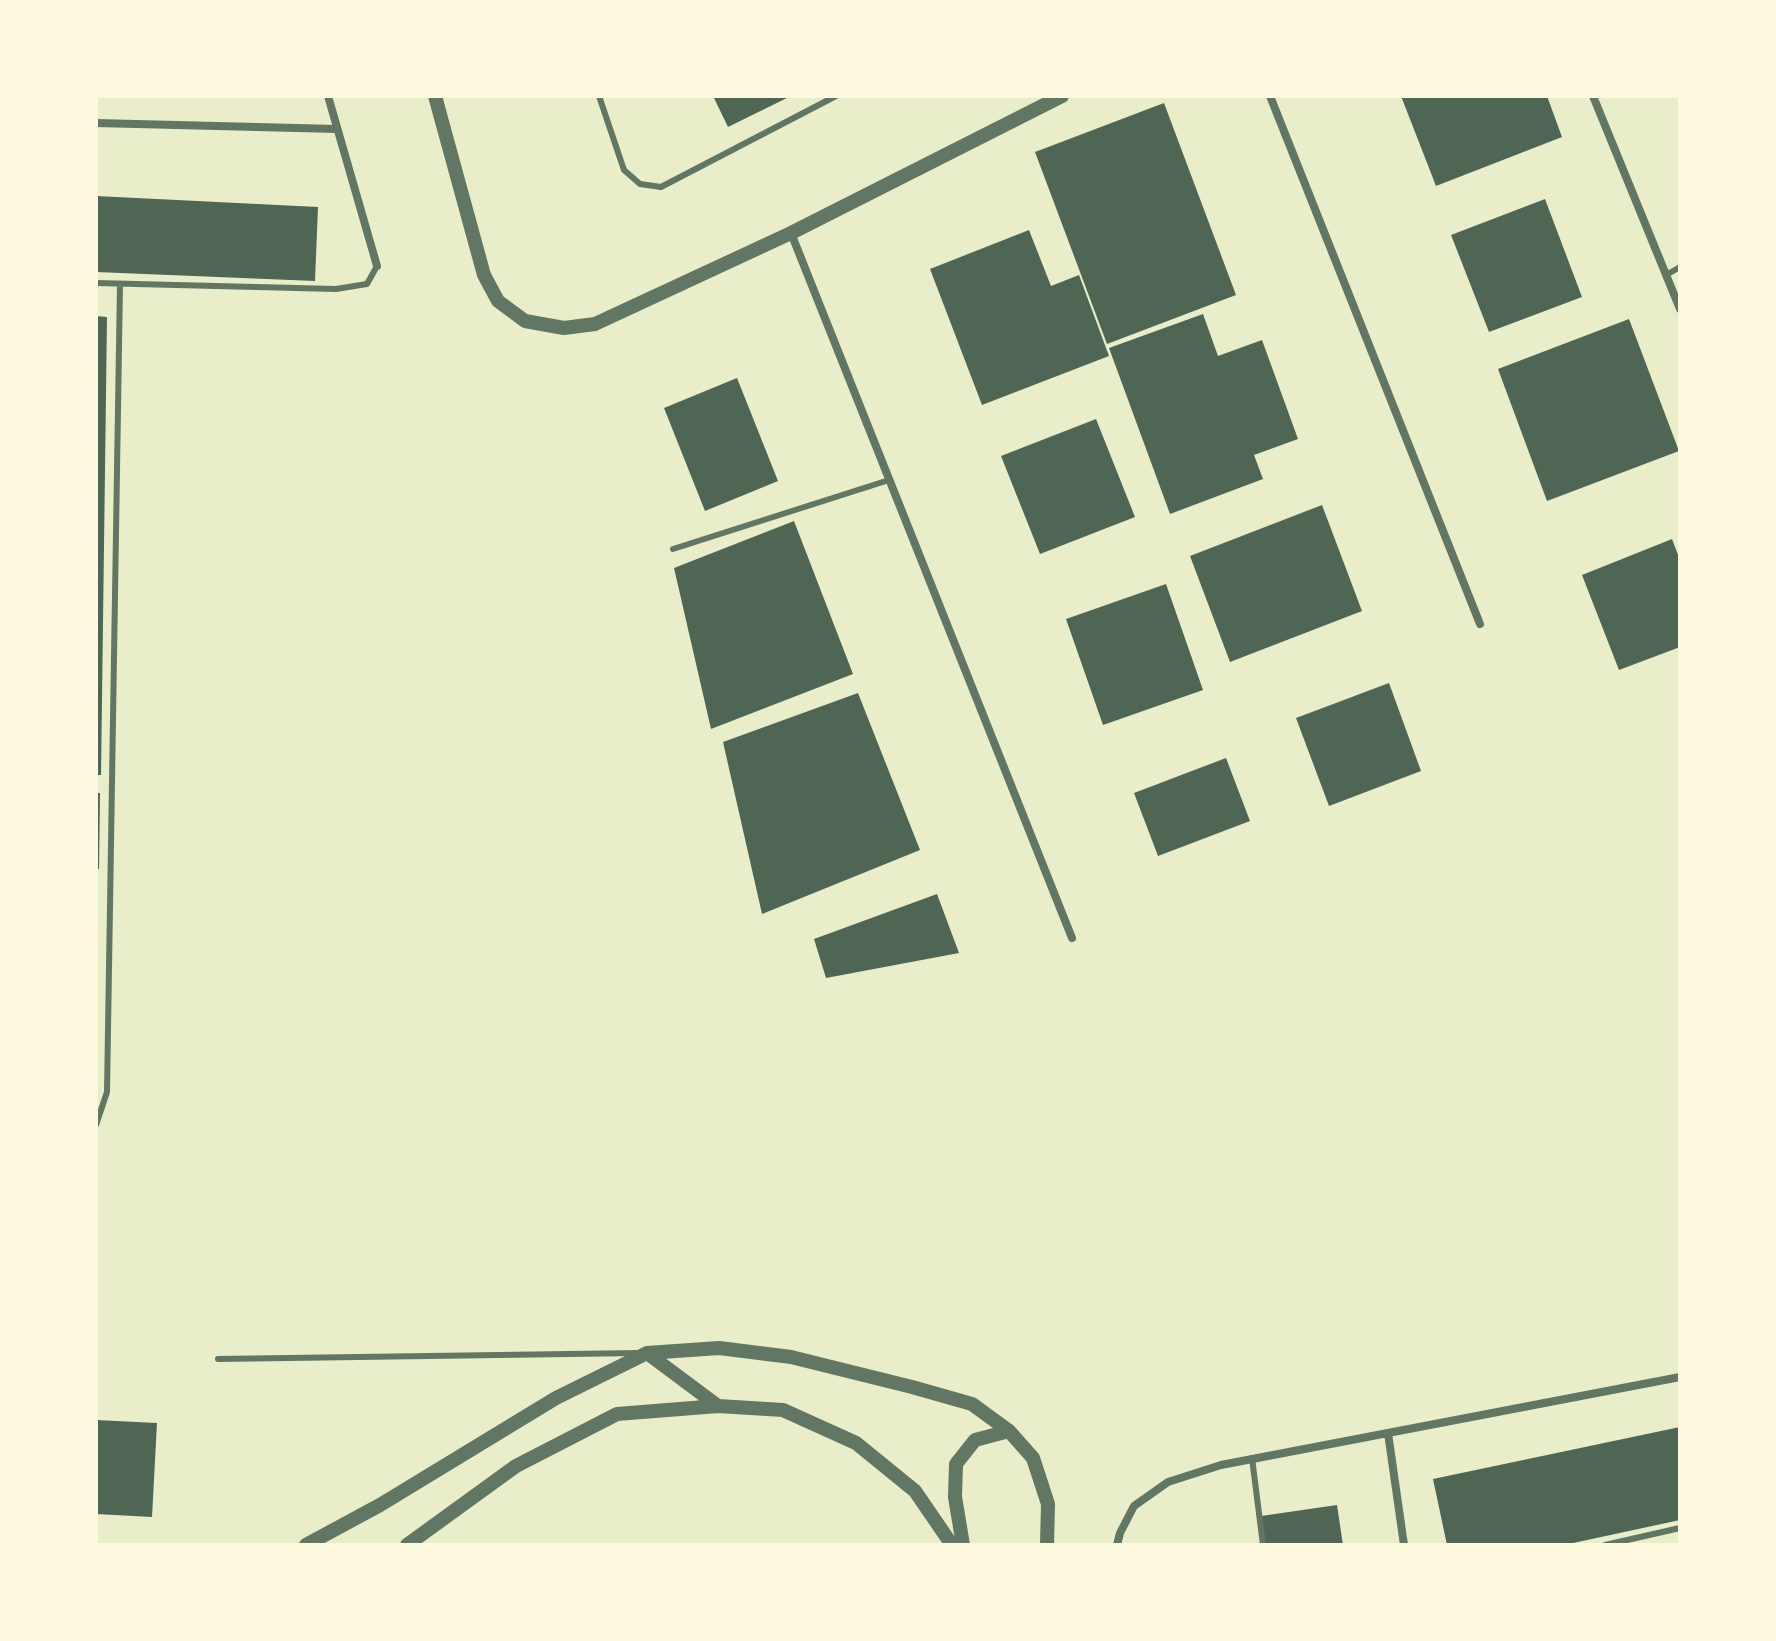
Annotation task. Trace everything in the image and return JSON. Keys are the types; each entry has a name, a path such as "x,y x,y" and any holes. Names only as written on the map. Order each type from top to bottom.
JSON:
{"street":[{"path":"328,96 377,266"},
{"path":"435,96 484,275 498,301 525,321 564,328 595,324 791,233 1062,96"},
{"path":"1270,96 1480,624"},
{"path":"1593,96 1680,309"},
{"path":"96,123 337,129"},
{"path":"791,233 1072,938"},
{"path":"306,1545 380,1505 556,1398 647,1353 719,1348 791,1357 972,1404 1009,1431 1033,1458 1048,1504 1047,1545"},
{"path":"647,1353 718,1406"},
{"path":"1117,1545 1134,1506 1168,1482 1252,1458 1680,1377"},
{"path":"407,1545 516,1466 617,1414 718,1406 783,1410 856,1443 915,1491 952,1545"},
{"path":"963,1545 955,1497 956,1464 975,1440 1009,1431"},
{"path":"1388,1433 1404,1545"}],"lane":[{"path":"599,96 624,170 640,184 661,187 836,96"},
{"path":"96,283 336,289 367,284 377,266"},
{"path":"1666,275 1680,267"},
{"path":"96,1125 107,1092 120,284"},
{"path":"673,549 889,480"},
{"path":"218,1359 647,1353"},
{"path":"1252,1458 1263,1545"},
{"path":"1605,1545 1680,1528"}],"building":[{"path":"713,96 791,96 728,127"},
{"path":"1401,96 1547,96 1562,137 1436,186"},
{"path":"1164,103 1236,295 1107,344 1035,152"},
{"path":"96,196 318,207 315,281 96,272"},
{"path":"1545,199 1582,297 1489,332 1451,235"},
{"path":"1029,230 1051,286 1079,275 1109,356 982,405 930,269"},
{"path":"1203,314 1218,356 1262,340 1298,439 1254,455 1263,479 1170,514 1109,348"},
{"path":"96,316 107,317 101,775 96,775"},
{"path":"1629,319 1679,451 1547,501 1498,369"},
{"path":"737,378 778,481 705,511 664,408"},
{"path":"1096,419 1135,517 1040,554 1001,456"},
{"path":"1322,505 1362,611 1230,662 1190,556"},
{"path":"794,521 853,674 711,729 674,568"},
{"path":"1672,539 1680,560 1680,647 1619,670 1582,575"},
{"path":"1166,584 1203,690 1103,725 1066,619"},
{"path":"1389,683 1421,771 1329,806 1296,718"},
{"path":"858,693 920,850 762,914 723,742"},
{"path":"1226,758 1250,821 1158,856 1134,793"},
{"path":"96,793 100,793 99,869 96,869"},
{"path":"937,894 959,953 826,978 814,939"},
{"path":"96,1420 157,1423 152,1517 96,1514"},
{"path":"1680,1427 1680,1520 1564,1545 1447,1545 1433,1479"},
{"path":"1337,1505 1343,1545 1265,1545 1261,1516"}]}
